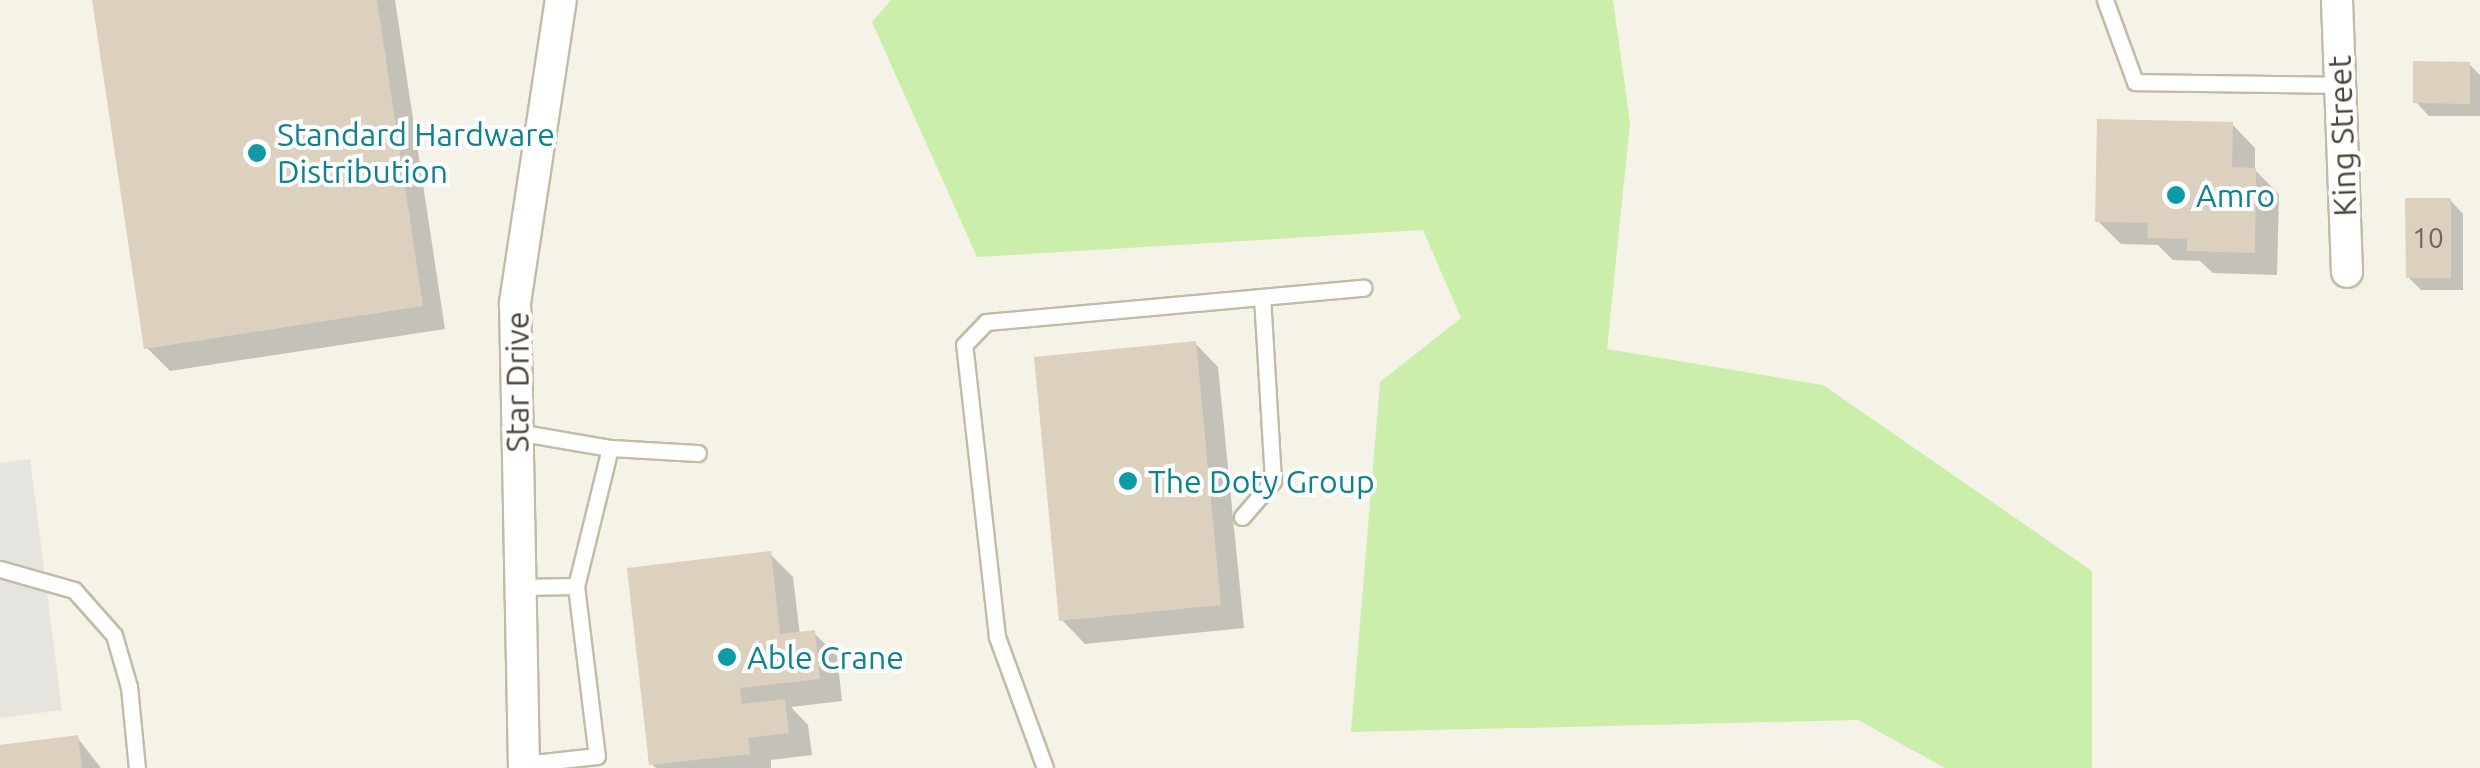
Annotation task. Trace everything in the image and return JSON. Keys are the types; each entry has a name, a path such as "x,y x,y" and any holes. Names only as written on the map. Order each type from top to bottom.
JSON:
{"street":[{"name":"Star Drive","path":"524,766 515,303 562,0"},
{"name":"King Street","path":"2337,0 2347,272"}],"lane":[{"path":"2105,0 2135,82 2340,85"},
{"path":"1045,768 997,637 964,345 986,322 1363,288"},
{"path":"1242,517 1273,482 1262,297"},
{"path":"517,432 610,448 698,453"},
{"path":"524,766 596,756 576,586 610,448"},
{"path":"0,569 74,590 114,636 130,687 137,768"},
{"path":"519,587 576,586"}],"green space":[{"path":"891,0 1613,0 1630,123 1607,349 1823,385 2092,571 2092,768 1945,768 1858,720 1351,732 1380,382 1461,318 1423,230 977,257 872,22"}],"shaded area":[{"path":"30,459 62,710 0,718 0,463"}],"building":[{"name":"Standard Hardware Distribution","path":"92,0 377,0 423,306 144,349"},
{"path":"2413,61 2470,62 2470,104 2413,103"},
{"name":"Amro","path":"2097,119 2233,122 2232,167 2256,168 2255,253 2187,251 2187,239 2147,238 2148,223 2095,222"},
{"path":"2405,198 2451,198 2451,278 2406,278"},
{"name":"The Doty Group","path":"1196,341 1221,605 1059,621 1034,357"},
{"name":"Able Crane","path":"771,551 780,634 815,630 820,679 740,688 742,704 785,699 789,733 748,738 750,754 649,765 627,568"},
{"path":"78,735 82,768 0,768 0,745"}],"place":[{"name":"Standard Hardware Distribution","path":"257,153"},
{"name":"Amro","path":"2176,195"},
{"name":"The Doty Group","path":"1128,481"},
{"name":"Able Crane","path":"727,657"}]}
